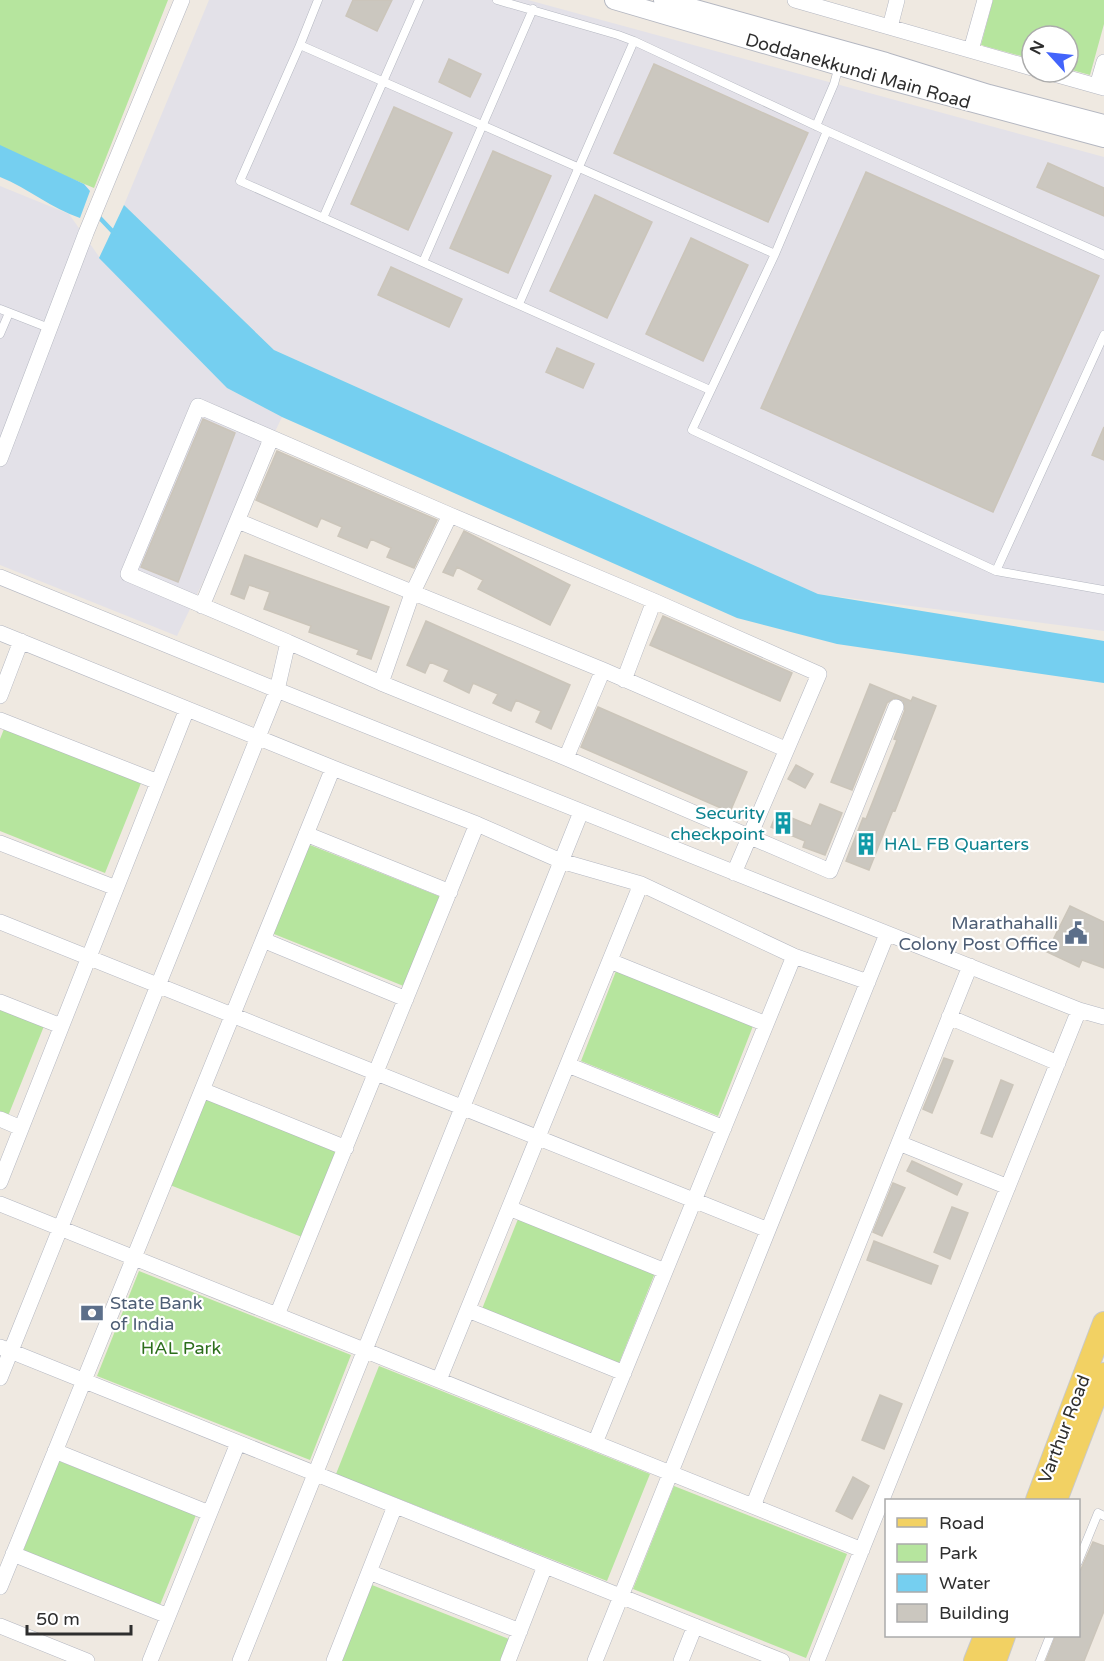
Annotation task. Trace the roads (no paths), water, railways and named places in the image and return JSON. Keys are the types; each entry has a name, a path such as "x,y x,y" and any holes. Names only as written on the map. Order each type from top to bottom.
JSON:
{"main road":[{"name":"Varthur Road","path":"1036,1499 1104,1323"},
{"name":"Varthur Road","path":"1056,1499 1104,1374"},
{"path":"975,1661 984,1637"},
{"path":"994,1661 1003,1637"}],"street":[{"path":"0,459 86,233 182,0"},
{"name":"Doddanekkundi Main Road","path":"614,0 839,66 1104,138"},
{"name":"Doddanekkundi Main Road","path":"663,0 886,62 989,94 1104,124"},
{"path":"795,0 1020,65"},
{"path":"890,27 897,0"},
{"path":"970,50 985,0"},
{"path":"1080,81 1101,87 1104,62"},
{"path":"734,873 748,837 785,749 819,674 198,406 128,574 381,683 566,758 748,837 830,871 896,708"},
{"path":"202,606 271,439"},
{"path":"381,683 412,594 450,514"},
{"path":"238,521 412,594 603,670 785,749"},
{"path":"0,577 887,934 1079,1010 1104,1017"},
{"path":"624,680 654,601"},
{"path":"0,633 477,824 561,861 641,884 794,956 868,982"},
{"path":"0,696 21,641"},
{"path":"0,1378 5,1349 61,1228 277,690 288,642"},
{"path":"566,758 603,670"},
{"path":"0,1182 187,709"},
{"path":"0,720 158,782"},
{"path":"0,1587 333,768"},
{"path":"240,1661 581,812"},
{"path":"278,1315 477,824"},
{"path":"306,834 450,892"},
{"path":"0,843 116,888"},
{"path":"439,1380 641,884"},
{"path":"0,922 768,1230"},
{"path":"595,1661 887,934"},
{"path":"263,940 406,999"},
{"path":"596,1443 794,956"},
{"path":"610,961 766,1024"},
{"path":"753,1506 970,966"},
{"path":"0,1002 61,1026"},
{"path":"817,1661 1079,1010"},
{"path":"949,1017 1058,1063"},
{"path":"568,1065 724,1128"},
{"path":"202,1090 345,1148"},
{"path":"0,1119 21,1128"},
{"path":"899,1143 1008,1187"},
{"path":"0,1204 862,1550"},
{"path":"509,1208 665,1271"},
{"path":"468,1310 624,1373"},
{"path":"5,1349 782,1661"},
{"path":"150,1661 238,1443"},
{"path":"55,1451 209,1513"},
{"path":"334,1661 395,1506"},
{"path":"14,1554 168,1616"},
{"path":"508,1661 545,1566"},
{"path":"369,1572 520,1631"},
{"path":"0,1626 87,1661"},
{"path":"681,1661 695,1626"}],"lane":[{"path":"318,0 240,181 710,390"},
{"path":"323,218 419,0"},
{"path":"497,0 634,41 816,126 1104,255"},
{"path":"423,262 533,9"},
{"path":"519,304 634,41"},
{"path":"300,45 775,254"},
{"path":"816,126 839,66"},
{"path":"827,131 775,254 692,430 996,571 1104,590"},
{"path":"0,309 49,327"},
{"path":"0,334 9,313"},
{"path":"996,571 1104,334"},
{"path":"1080,1557 1098,1513 1104,1516"},
{"path":"1040,1661 1049,1637"}],"water":[{"path":"0,145 84,184 90,191 80,218 0,177"},
{"path":"124,205 274,350 818,594 1104,641 1104,683 837,644 737,618 282,417 227,388 99,258"}],"waterway":[{"path":"98,216 115,234"}],"place":[{"name":"Security checkpoint","path":"783,823"},
{"name":"HAL FB Quarters","path":"866,844"},
{"name":"Marathahalli Colony Post Office","path":"1076,933"},
{"name":"State Bank of India","path":"92,1313"}],"park label":[{"name":"HAL Park","path":"181,1348"}]}
